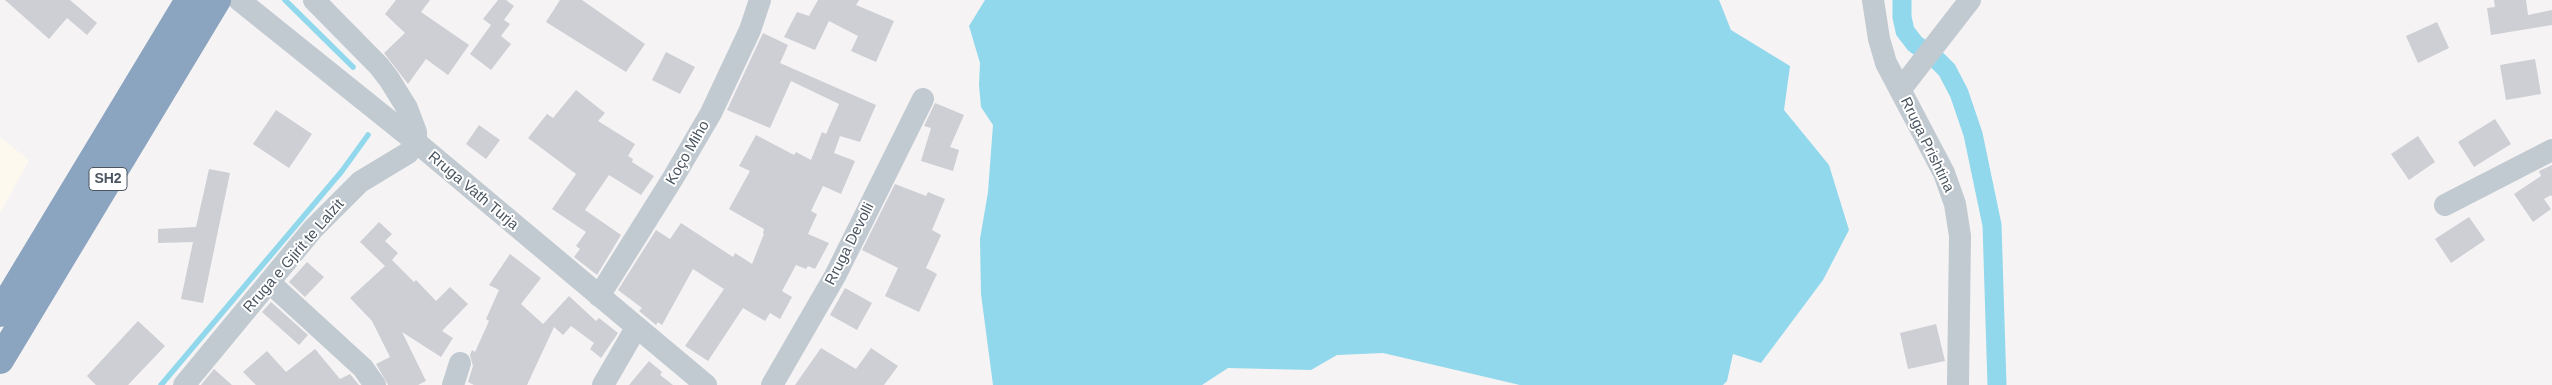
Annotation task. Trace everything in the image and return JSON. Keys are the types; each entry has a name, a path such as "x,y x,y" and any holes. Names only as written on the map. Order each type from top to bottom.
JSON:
{"highway":[{"name":"SH2","path":"0,312 189,0"},
{"name":"SH2","path":"0,360 217,0"}],"street":[{"name":"Rruga Vath Turja","path":"239,0 416,142 706,385"},
{"path":"314,0 379,66 389,79 407,108 416,132 416,142"},
{"name":"Koço Miho","path":"599,296 711,114 750,30 760,0"},
{"name":"Rruga Prishtina","path":"1873,0 1879,39 1886,63 1944,173 1955,204 1960,236 1958,385"},
{"path":"1900,90 1970,0"},
{"name":"Rruga Devolli","path":"772,385 835,276 923,99"},
{"name":"Rruga e Gjirit te Lalzit","path":"184,385 268,282 341,201 360,182 408,153 416,142"},
{"path":"2445,206 2552,150"},
{"path":"268,282 357,362 375,385"},
{"path":"603,385 636,328"},
{"path":"453,385 460,363"}],"shaded area":[{"path":"0,137 29,160 0,213"}],"water":[{"path":"985,0 1719,0 1731,30 1790,66 1784,110 1829,165 1849,230 1823,280 1761,363 1733,354 1727,381 1723,385 1520,385 1383,353 1337,355 1311,370 1228,368 1202,385 993,385 981,294 980,239 988,192 993,125 981,107 980,63 969,26"}],"building":[{"path":"5,0 70,0 97,23 87,35 67,18 49,39"},
{"path":"396,0 430,0 421,12 469,45 448,75 426,59 408,84 384,53 405,33 385,14"},
{"path":"498,0 506,0 514,6 504,20 510,24 501,36 511,44 491,70 470,54 491,25 483,19"},
{"path":"560,0 582,0 645,44 626,72 546,22"},
{"path":"818,0 859,0 856,5 894,21 876,62 851,51 858,36 829,21 815,50 784,37 797,12 809,16"},
{"path":"2494,0 2526,0 2528,15 2552,10 2552,25 2491,35 2487,8 2495,7"},
{"path":"2437,22 2449,48 2418,63 2406,36"},
{"path":"763,33 788,45 780,63 876,105 860,142 840,136 834,153 855,161 841,194 823,186 811,211 817,214 808,234 829,243 815,269 808,266 806,269 796,265 782,291 792,297 780,319 770,313 765,321 743,308 708,361 685,346 724,289 693,269 662,325 658,322 656,325 639,311 642,308 618,290 656,230 670,239 681,223 733,257 735,253 752,264 764,234 764,229 729,209 750,171 739,166 756,135 794,155 796,152 811,160 822,132 826,134 839,104 791,81 770,128 727,110"},
{"path":"666,52 695,67 680,94 652,80"},
{"path":"2535,59 2541,94 2506,100 2500,65"},
{"path":"576,90 605,113 598,121 635,144 628,156 633,159 632,162 654,176 641,195 609,175 585,210 621,235 597,275 574,257 580,249 576,246 586,232 552,209 576,174 528,138 547,114 553,118"},
{"path":"935,103 964,115 950,147 959,150 953,171 921,161 931,128 924,126"},
{"path":"276,110 312,134 289,168 253,144"},
{"path":"2495,119 2511,144 2474,167 2458,142"},
{"path":"479,125 500,140 486,159 466,144"},
{"path":"2418,136 2435,162 2409,180 2391,154"},
{"path":"2552,165 2552,197 2551,195 2544,199 2551,209 2533,222 2514,194 2541,176 2539,171"},
{"path":"209,169 230,173 203,303 181,299 193,242 158,243 158,229 196,227"},
{"path":"895,184 926,196 928,192 945,199 932,230 941,235 926,268 937,274 919,312 885,296 898,268 862,250"},
{"path":"2469,217 2485,240 2451,263 2435,239"},
{"path":"379,222 392,234 385,241 398,253 392,260 414,282 416,280 436,301 450,287 468,304 442,331 453,338 441,357 402,332 426,381 418,385 388,385 376,364 390,357 372,321 350,298 385,266 360,242"},
{"path":"510,254 541,278 521,304 543,324 569,296 596,321 599,318 618,333 601,358 590,349 594,343 571,326 563,335 554,327 527,385 474,385 468,382 473,366 470,355 472,350 475,352 489,321 486,319 499,290 489,285"},
{"path":"307,262 324,277 305,297 289,282"},
{"path":"845,288 872,303 857,330 830,315"},
{"path":"271,302 308,335 299,345 262,312"},
{"path":"138,321 165,346 128,385 96,385 87,376"},
{"path":"1936,324 1945,361 1908,369 1900,333"},
{"path":"821,348 856,369 871,348 898,366 884,385 795,385"},
{"path":"315,349 340,379 350,374 359,385 256,385 243,372 267,351 286,372"},
{"path":"649,361 662,372 660,375 673,385 629,385"},
{"path":"214,369 232,385 201,385"}],"waterway":[{"path":"285,0 353,67"},
{"path":"1902,0 1902,17 1905,31 1915,44 1934,57 1947,70 1959,93 1973,134 1992,225 1997,385"},
{"path":"161,385 342,171 368,135"}]}
